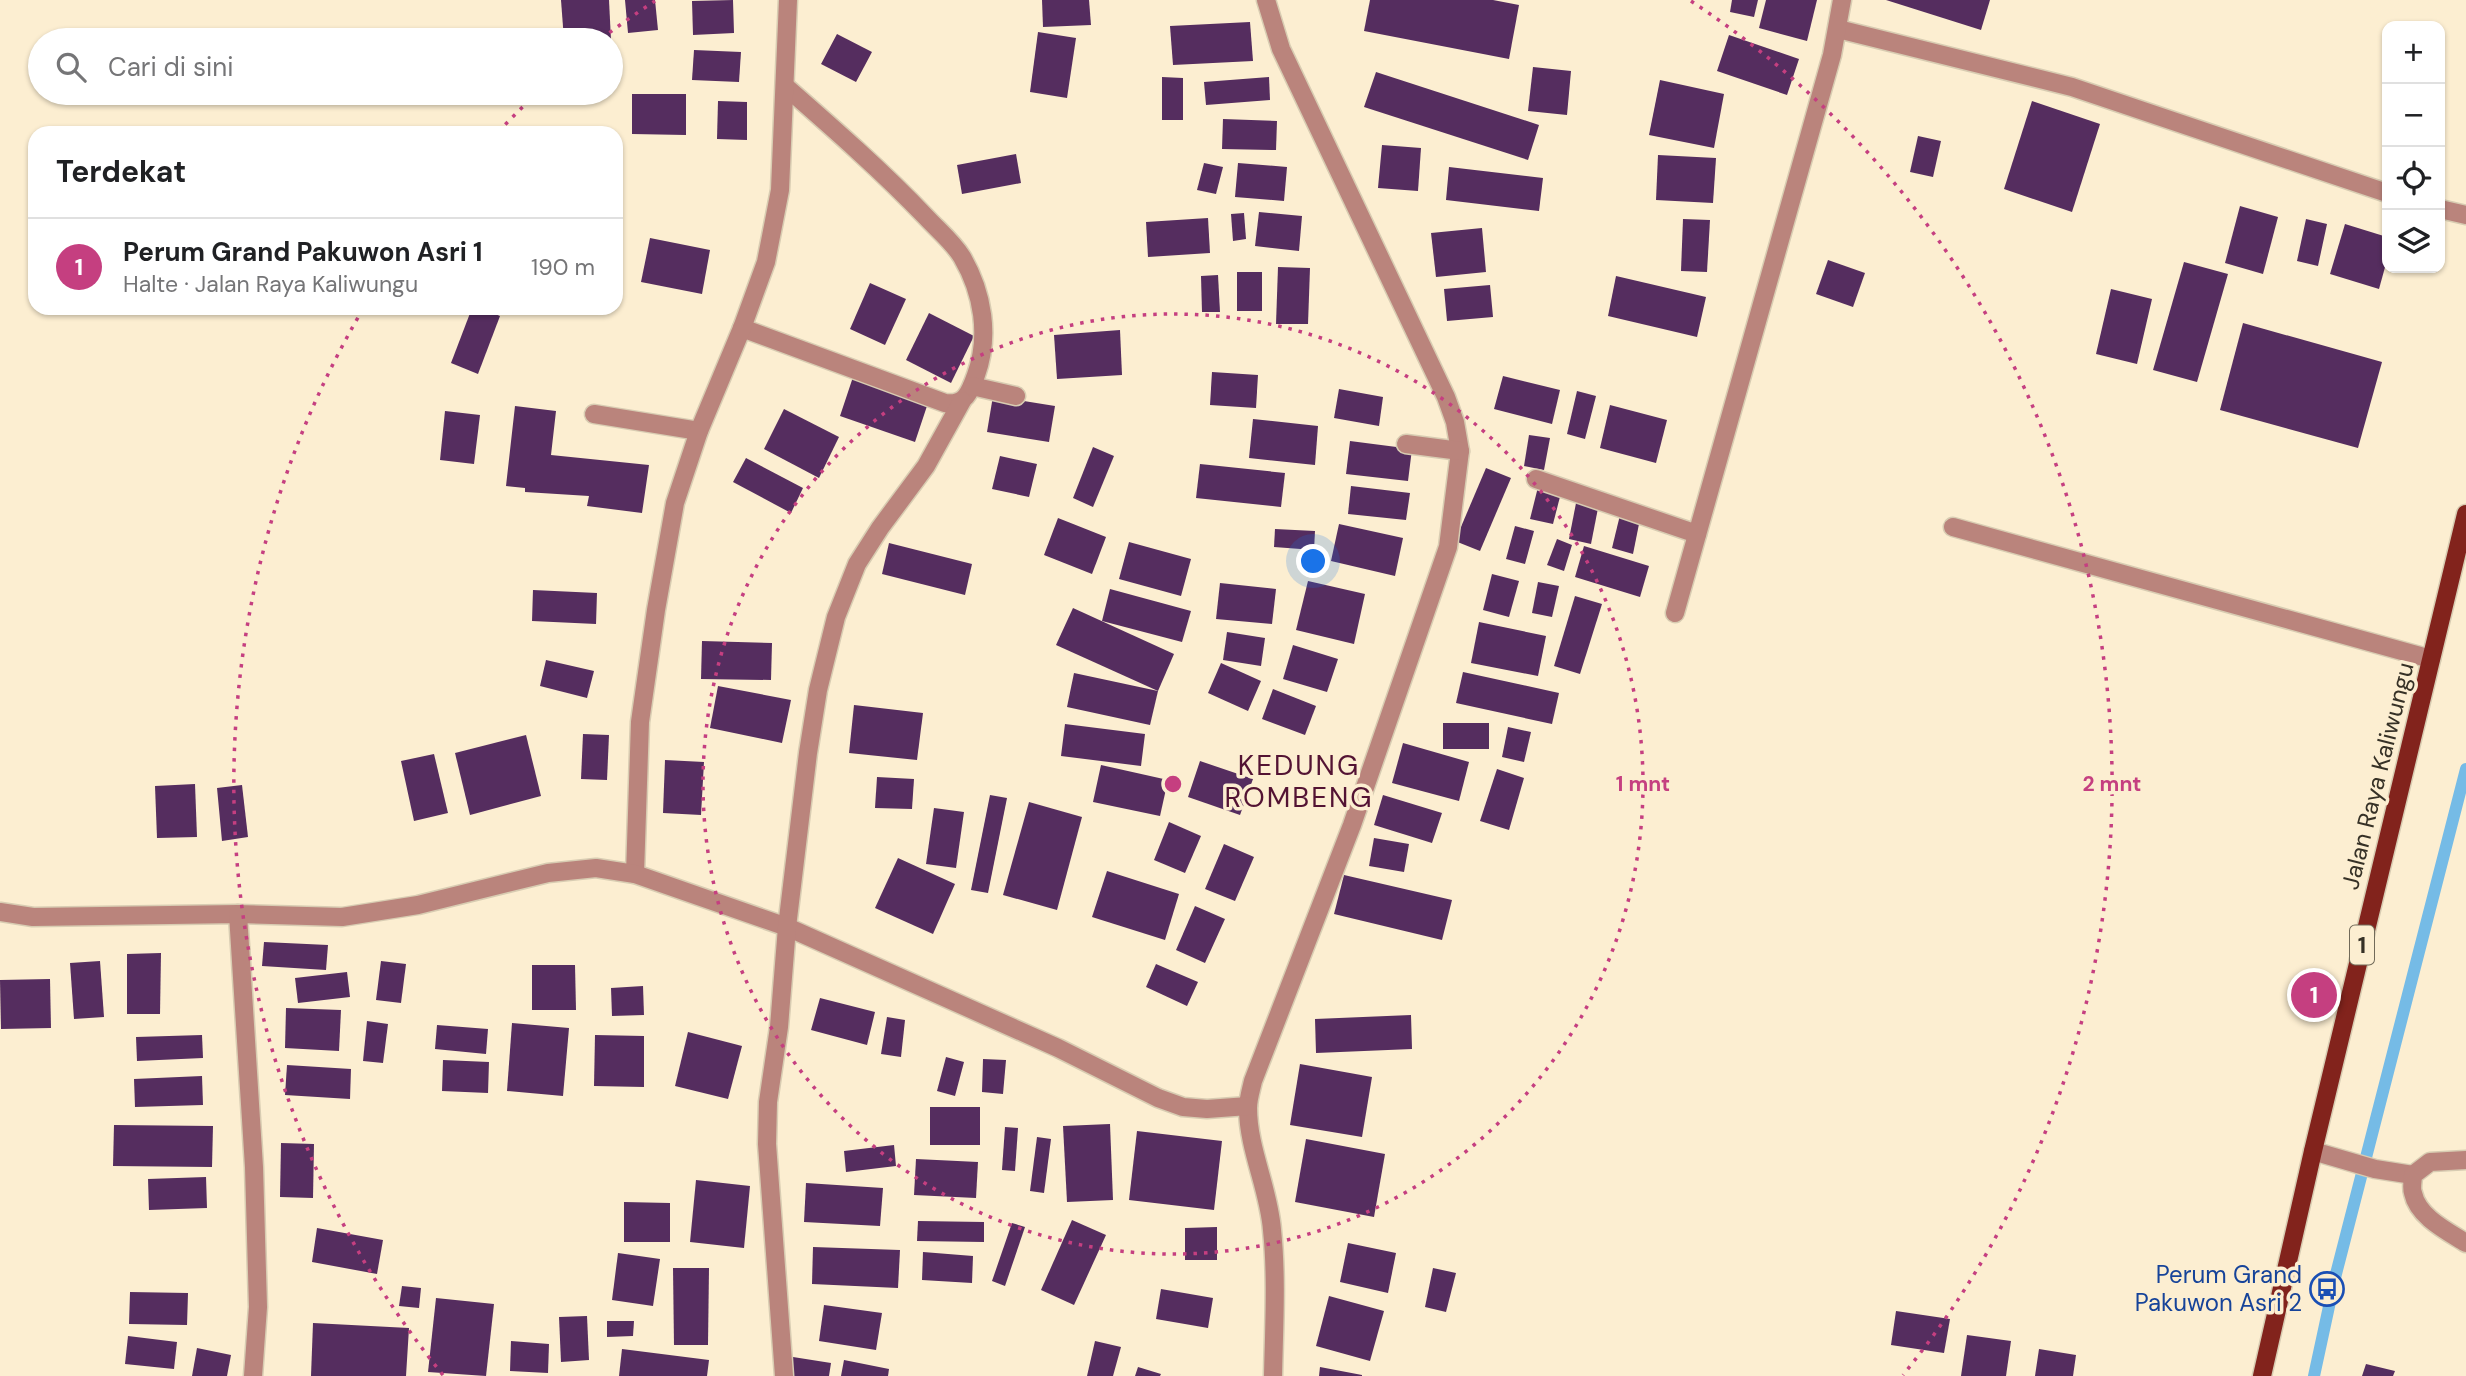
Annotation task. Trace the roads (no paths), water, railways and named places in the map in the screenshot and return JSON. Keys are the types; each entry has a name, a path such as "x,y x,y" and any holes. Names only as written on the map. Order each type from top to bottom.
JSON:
{"main road":[{"name":"Jalan Raya Kaliwungu","path":"2262,1376 2313,1151 2466,514"}],"street":[{"path":"635,873 640,722 675,503 699,431 766,262 780,190 788,0"},
{"path":"1266,0 1280,49 1446,397 1455,422 1460,451 1448,547 1352,825 1253,1081 1248,1106 1250,1132 1268,1200 1272,1229 1275,1291 1273,1376"},
{"path":"1675,613 1838,29 1842,0"},
{"path":"1838,29 2072,87 2382,191"},
{"path":"784,1376 767,1144 768,1102 816,703 836,618 856,564 926,466 972,386 981,361 983,322 978,294 961,256 876,167 786,87"},
{"path":"2444,210 2466,215"},
{"path":"742,328 945,403 955,405 962,401"},
{"path":"972,386 1016,396"},
{"path":"594,414 699,431"},
{"path":"1406,444 1460,451"},
{"path":"1536,479 1697,534"},
{"path":"1954,527 2431,659"},
{"path":"0,912 33,917 238,914 342,917 418,905 548,873 596,868 635,873 787,927 1058,1048 1158,1098 1184,1107 1248,1106"},
{"path":"238,914 254,1167 258,1307 253,1376"},
{"path":"2313,1151 2375,1169 2413,1175 2430,1162 2466,1160"},
{"path":"2413,1175 2413,1193 2424,1213 2439,1227 2466,1243"}],"waterway":[{"path":"2314,1376 2336,1274 2466,769"}],"place":[{"name":"Perum Grand Pakuwon Asri 1","path":"2314,995"},
{"name":"Perum Grand Pakuwon Asri 2","path":"2327,1289"}],"district":[{"name":"KEDUNG ROMBENG","path":"1299,781"}]}
